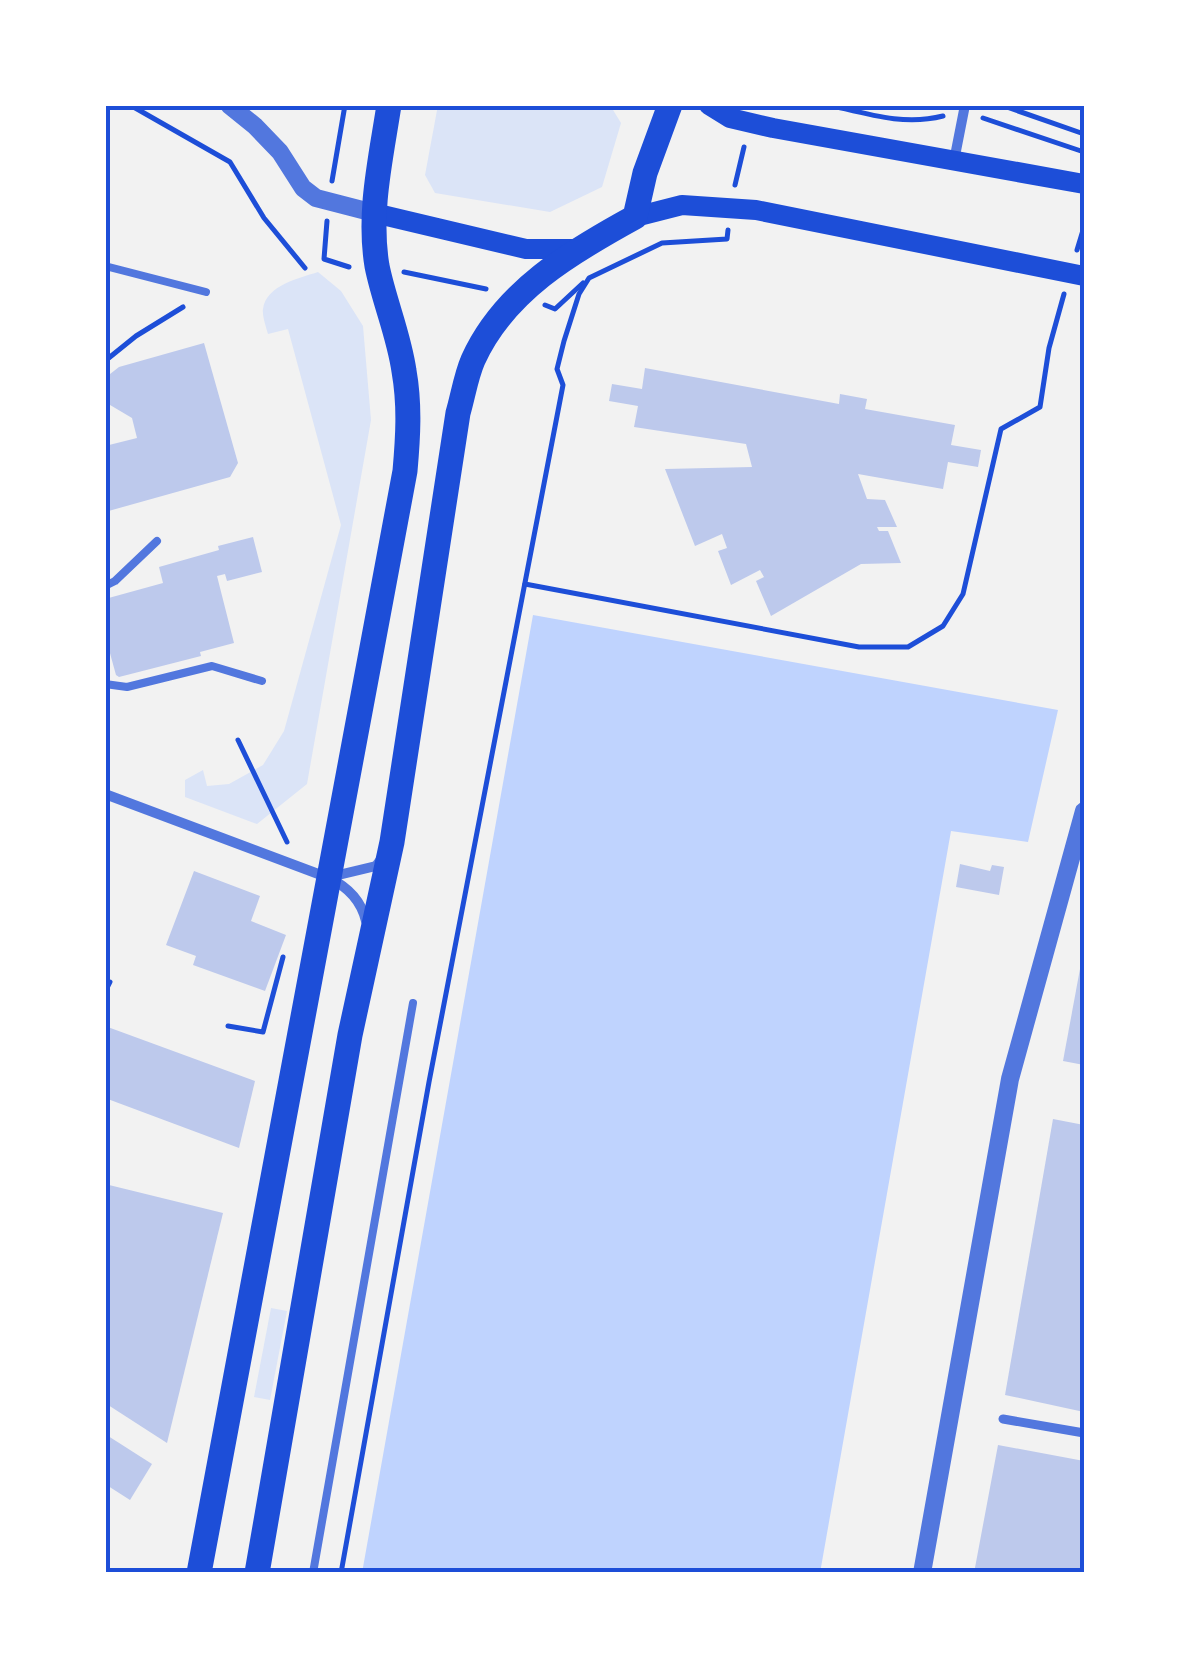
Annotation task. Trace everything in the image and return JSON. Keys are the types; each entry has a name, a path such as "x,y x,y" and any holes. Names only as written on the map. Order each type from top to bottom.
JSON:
{"main road":[{"path":"198,1573 404,471 409,417 404,368 378,267 374,212 389,105"},
{"path":"635,216 645,173 670,105"},
{"path":"709,105 730,118 1084,184"},
{"path":"256,1573 350,1036 392,842 458,413 471,364 499,316 577,249 635,216 682,206 730,207 1076,275"},
{"path":"374,212 526,249 577,249"}],"street":[{"path":"228,105 280,152 303,188 316,198 374,212"},
{"path":"954,161 965,105"},
{"path":"105,794 344,886 364,913 370,940"},
{"path":"922,1573 1010,1079 1084,810"},
{"path":"329,878 376,866 392,842"},
{"path":"1003,1419 1084,1433"}],"lane":[{"path":"105,266 206,292"},
{"path":"105,586 157,541"},
{"path":"105,684 127,687 212,666 262,681"},
{"path":"312,1573 413,1002"}],"path":[{"path":"130,105 230,162 264,218 305,268"},
{"path":"1000,105 1084,134"},
{"path":"324,260 348,268 378,267 519,295 554,309 589,278 662,243 727,239 730,207 750,122"},
{"path":"525,584 860,647 908,647 943,626 963,594 1000,429 1040,407 1050,348 1076,275 1084,227"},
{"path":"342,1573 563,384 558,369 579,294 589,278"},
{"path":"105,361 136,336 206,292"},
{"path":"238,740 288,842 294,864"},
{"path":"228,1026 263,1032 283,957"},
{"path":"105,992 110,982"}],"shaded area":[{"path":"438,105 610,105 621,123 602,187 550,212 435,193 425,175"},
{"path":"318,272 341,291 363,326 371,420 307,784 257,824 185,797 185,780 203,770 207,786 229,784 263,765 284,731 341,525 288,329 268,334 263,314 265,301 277,288"},
{"path":"271,1308 287,1311 270,1400 254,1397"}],"water":[{"path":"533,615 1058,710 1028,842 951,831 820,1573 362,1573"}],"building":[{"path":"204,343 238,463 230,477 105,512 105,446 137,438 132,418 105,402 105,378 119,367"},
{"path":"645,368 839,404 840,394 867,399 865,409 955,425 951,445 981,450 978,467 948,462 943,489 858,474 867,499 885,500 897,527 877,527 879,531 888,531 901,563 861,564 771,616 756,581 764,577 760,570 731,585 718,551 727,548 722,534 695,546 665,469 752,467 746,444 634,427 638,406 609,401 612,384 642,389"},
{"path":"253,537 262,572 227,581 225,574 217,576 234,643 200,652 201,656 116,675 105,646 105,599 163,583 159,567"},
{"path":"960,864 990,871 992,865 1004,867 999,895 956,887"},
{"path":"194,871 260,896 251,921 286,935 265,991 193,965 196,956 166,945"},
{"path":"1084,959 1084,1065 1063,1061"},
{"path":"105,1026 255,1081 239,1148 105,1098"},
{"path":"1053,1119 1084,1125 1084,1412 1005,1395"},
{"path":"105,1184 223,1213 167,1443 105,1403"},
{"path":"105,1434 152,1464 130,1500 105,1484"},
{"path":"998,1445 1084,1461 1084,1573 974,1573"}]}
